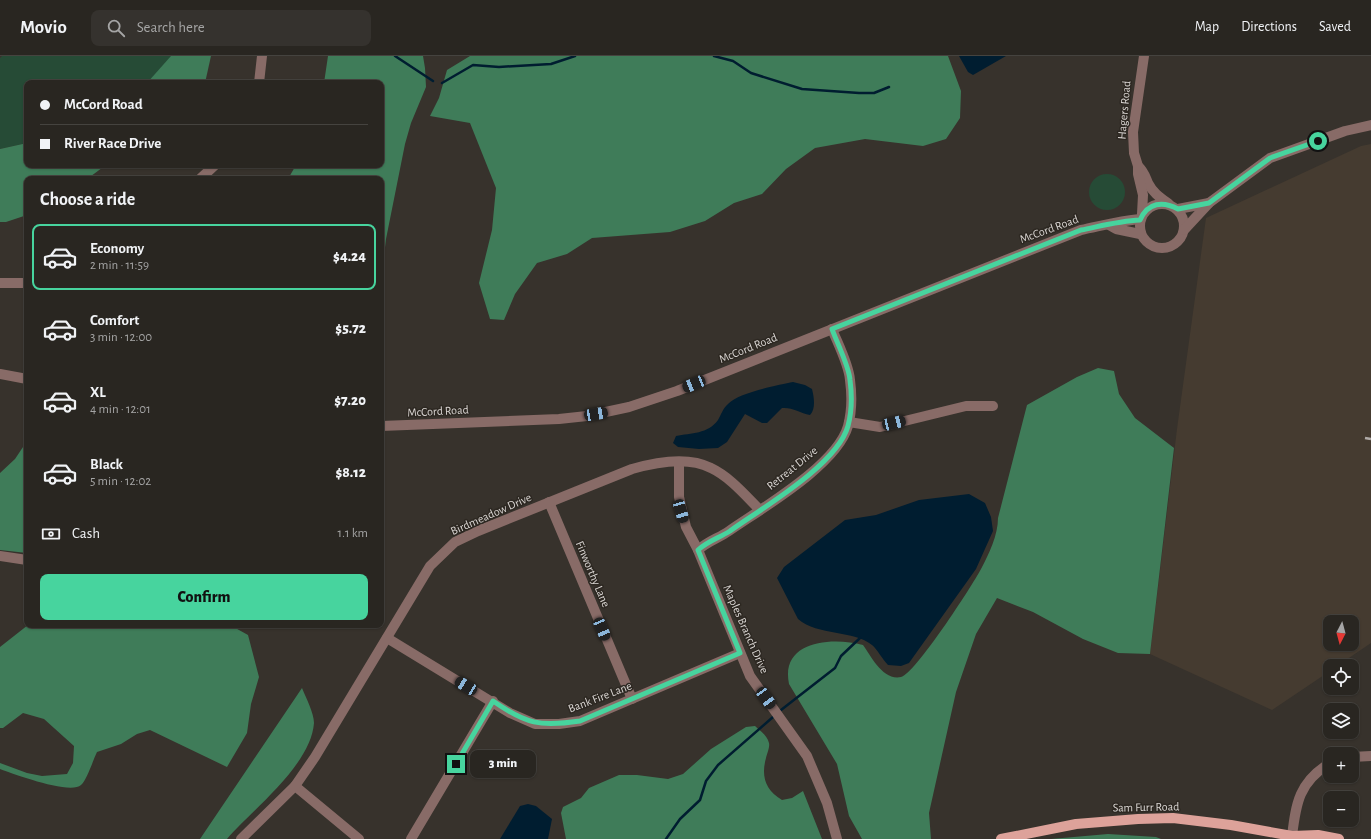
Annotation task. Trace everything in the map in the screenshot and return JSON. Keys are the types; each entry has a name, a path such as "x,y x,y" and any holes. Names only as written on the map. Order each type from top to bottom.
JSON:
{"main road":[{"name":"Sam Furr Road","path":"1001,839 1076,824 1108,820 1166,818 1231,825 1293,838 1318,835 1339,839"}],"street":[{"path":"259,80 262,56"},
{"name":"Hagers Road","path":"1141,217 1143,195 1134,153 1133,132 1144,56"},
{"name":"McCord Road","path":"1140,234 1149,246 1166,248 1177,242 1184,230 1209,203 1270,158 1346,131 1371,125"},
{"name":"Hagers Road","path":"1138,166 1144,171 1149,184 1156,195 1174,207"},
{"path":"203,176 213,168"},
{"name":"McCord Road","path":"384,426 559,419 605,413 629,407 677,391 1074,233 1109,225 1114,222 1141,217 1149,207 1158,203 1174,207 1209,203"},
{"path":"1174,207 1183,218 1184,230"},
{"path":"1109,225 1116,229 1140,234 1141,217"},
{"path":"0,283 24,283"},
{"name":"Retreat Drive","path":"698,550 705,544 725,534 760,510 824,462 838,444 849,422 852,406 850,379 832,329"},
{"path":"0,374 24,378"},
{"path":"849,422 880,427 966,406 993,406"},
{"name":"Birdmeadow Drive","path":"241,839 295,786 315,757 430,566 455,542 549,502 632,469 655,462 691,462 710,467 730,480 760,510"},
{"name":"Maples Branch Drive","path":"679,462 681,511 686,527 698,550 740,653 754,681 807,756 827,803 837,839"},
{"name":"Finworthy Lane","path":"549,502 632,699"},
{"path":"0,556 24,560"},
{"name":"Bank Fire Lane","path":"387,638 493,701 510,713 535,724 559,724 580,721 740,653"},
{"path":"411,839 493,701"},
{"path":"1359,756 1371,756"},
{"path":"1293,838 1295,811 1302,790 1312,776 1323,768"},
{"path":"295,786 359,839"}],"shaded area":[{"path":"1371,144 1371,643 1347,659 1323,659 1323,676 1272,710 1150,654 1177,429 1206,218 1361,146"}],"green space":[{"path":"2,56 186,56 155,80 24,80 24,144 0,149 0,58"},
{"path":"171,56 211,56 206,80 150,80"},
{"path":"328,56 423,56 426,87 411,123 405,144 384,256 384,176 290,176 294,168 384,168 384,80 324,80"},
{"path":"470,56 948,56 961,91 960,118 946,139 923,146 865,139 815,148 786,169 762,194 734,203 705,221 670,232 592,238 567,254 537,263 515,294 504,320 490,319 479,283 492,230 496,188 470,123 430,116 439,98 447,70"},
{"path":"24,144 24,168 102,168 91,176 24,176 24,216 6,222 0,222 0,149"},
{"path":"1111,174 1120,179 1124,185 1124,199 1120,205 1111,210 1103,210 1094,205 1090,199 1089,188 1094,179 1100,175"},
{"path":"1098,368 1114,371 1119,394 1135,418 1174,448 1150,654 1118,653 1083,639 1033,612 997,598 976,634 956,692 929,813 931,839 862,839 849,816 837,764 789,684 788,669 793,658 801,650 811,645 824,642 851,643 863,645 883,672 895,677 901,677 908,672 930,646 955,610 976,578 990,551 995,538 998,518 1027,405 1077,377"},
{"path":"24,446 24,553 0,550 0,473 15,459"},
{"path":"24,628 235,628 248,635 259,677 251,704 247,733 227,767 150,730 137,734 121,744 97,752 88,774 81,785 75,787 54,786 17,775 0,769 0,763 27,773 42,776 67,774 73,763 74,746 44,719 23,713 3,728 0,728 0,647"},
{"path":"302,688 314,719 310,739 303,755 279,786 227,839 200,839"},
{"path":"755,726 765,735 769,743 764,771 764,777 768,787 782,800 792,798 803,791 822,839 566,839 561,813 563,807 581,798 589,788 619,775 637,775 668,779 683,774 711,749 746,727"},
{"path":"1108,834 1156,837 1161,839 1051,839"}],"water":[{"path":"959,56 1006,56 973,75 968,72"},
{"path":"793,382 805,385 812,389 814,406 810,415 789,408 782,408 767,423 762,423 745,414 727,442 718,448 699,449 678,447 673,443 676,436 699,432 714,425 726,406 740,396"},
{"path":"969,494 985,503 991,517 993,531 976,569 909,663 901,666 888,665 874,647 864,640 815,628 798,619 777,578 784,567 845,520 876,515 919,500"},
{"path":"528,804 536,806 552,819 548,839 500,839 520,806"}],"waterway":[{"path":"395,56 433,81"},
{"path":"442,83 473,65 499,67 551,64 575,56"},
{"path":"714,56 733,61 751,73 802,89 874,93 889,87"},
{"path":"781,710 835,668 841,656 860,638"},
{"path":"666,839 680,819 700,800 706,781 718,765 773,717"}],"railway":[{"path":"1365,438 1371,439"}],"route":[{"path":"456,764 493,701 510,713 535,724 559,724 580,721 740,653 698,550 705,544 725,534 794,486 824,462 838,444 848,427 852,406 850,379 832,329 1081,230 1109,225 1114,222 1140,220 1142,214 1149,207 1158,203 1164,203 1178,209 1209,203 1270,158 1318,141"}]}
